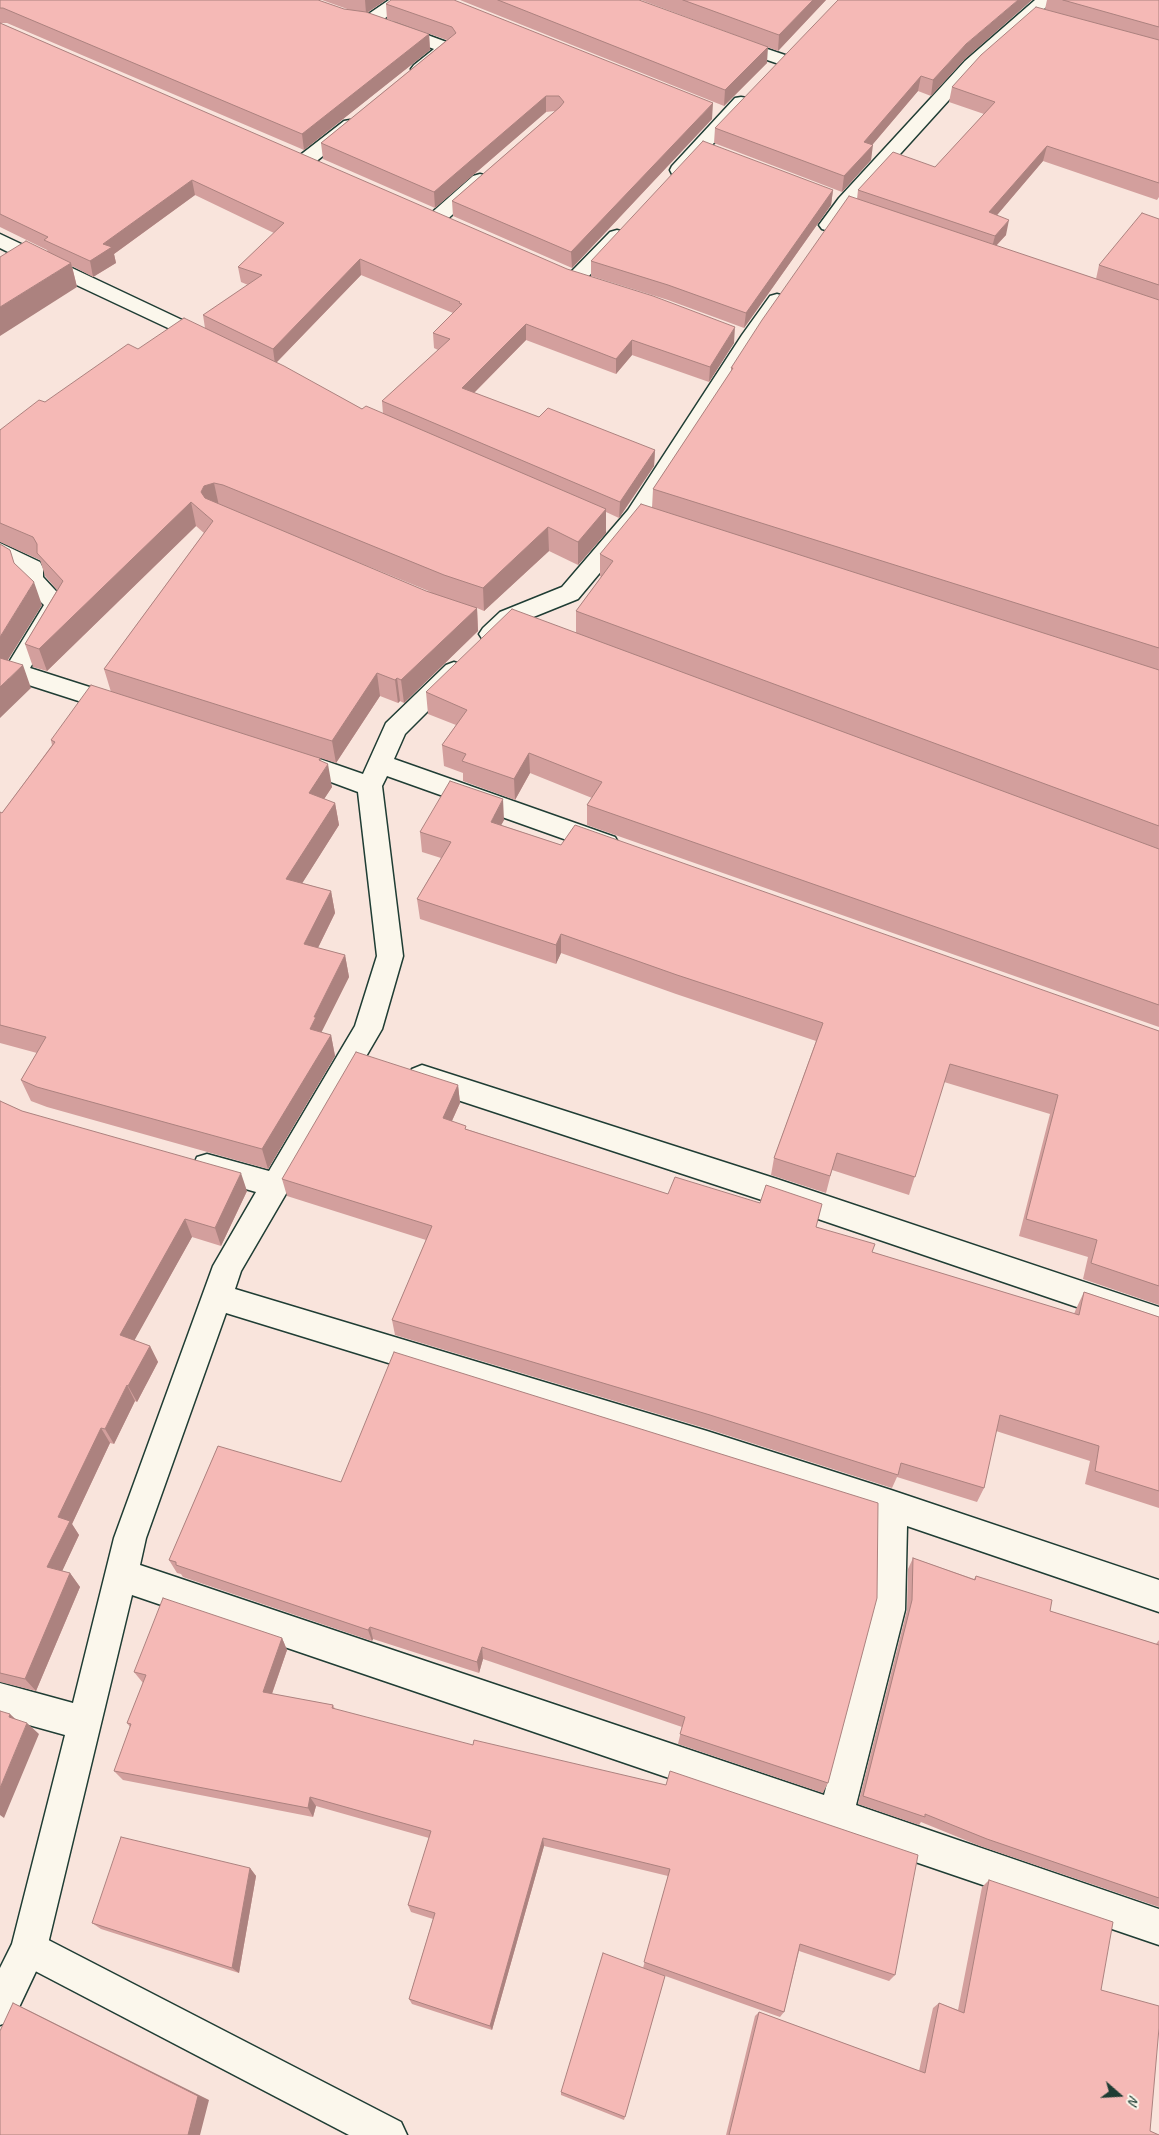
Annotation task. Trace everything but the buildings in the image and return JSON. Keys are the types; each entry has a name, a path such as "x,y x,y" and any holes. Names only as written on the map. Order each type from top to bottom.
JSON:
{"street":[{"path":"370,20 400,0"},
{"path":"818,241 843,205 971,65 1040,11"},
{"path":"352,19 370,20 446,48 407,79"},
{"path":"719,37 782,60"},
{"path":"768,74 795,47"},
{"path":"668,182 727,116 755,88"},
{"path":"709,109 727,116"},
{"path":"324,168 298,157 360,117"},
{"path":"701,147 719,154"},
{"path":"436,218 494,168"},
{"path":"419,211 453,226"},
{"path":"576,279 628,224"},
{"path":"0,240 226,348"},
{"path":"558,272 594,285"},
{"path":"473,618 491,624 570,594 630,522 740,336 789,282"},
{"path":"0,551 32,568 31,579 57,604 8,670 136,710"},
{"path":"508,618 536,628"},
{"path":"0,2007 29,1948 130,1538 228,1266 368,1029 390,956 375,775 395,729 508,618"},
{"path":"275,753 330,771 375,775 624,850"},
{"path":"352,1055 768,1189 1159,1321"},
{"path":"182,1159 276,1185"},
{"path":"217,1296 707,1446 891,1505 1159,1596"},
{"path":"836,1816 889,1610 891,1505"},
{"path":"121,1575 836,1816 1159,1928"},
{"path":"0,1700 84,1723"},
{"path":"29,1948 388,2135"}]}
